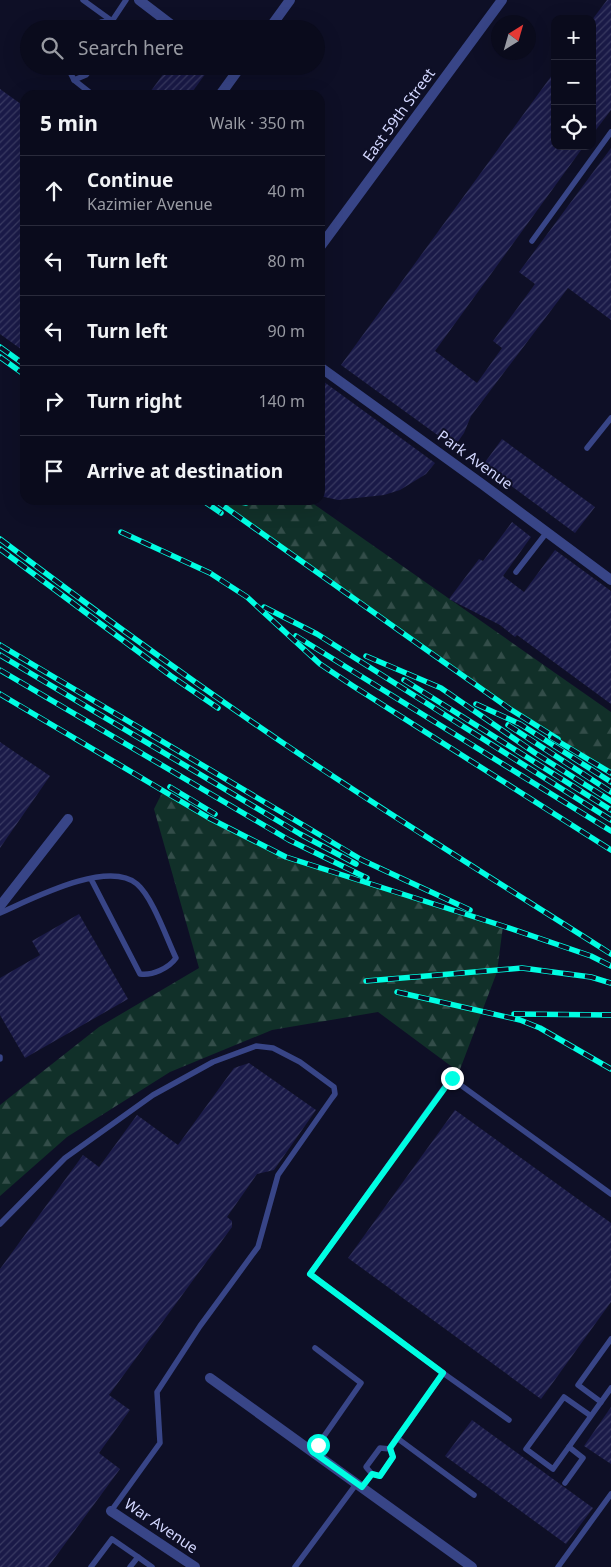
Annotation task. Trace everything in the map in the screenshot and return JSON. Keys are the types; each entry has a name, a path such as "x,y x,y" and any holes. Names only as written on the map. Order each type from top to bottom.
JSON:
{"street":[{"path":"139,0 166,20"},
{"path":"276,20 290,0"},
{"name":"East 59th Street","path":"325,240 502,0"},
{"path":"224,90 235,75"},
{"name":"Park Avenue","path":"325,371 611,580"},
{"path":"0,906 68,819"},
{"path":"210,1378 472,1567"},
{"name":"War Avenue","path":"111,1511 195,1567"}],"lane":[{"path":"83,0 111,20"},
{"path":"113,20 126,0"},
{"path":"72,75 74,80 87,90"},
{"path":"74,80 86,75"},
{"path":"532,241 611,132"},
{"path":"587,448 611,418"},
{"path":"516,572 547,532"},
{"path":"0,913 71,884 91,879 122,876 136,884 147,897 176,958 172,964 148,976 140,974 91,879"},
{"path":"0,1224 65,1158 153,1094 213,1062 256,1046 273,1048 300,1062 334,1088 335,1094 278,1176 258,1247 200,1326 157,1392 160,1442 111,1511"},
{"path":"509,1420 310,1274 452,1078 611,1194"},
{"path":"601,1402 578,1385 611,1339"},
{"path":"313,1452 361,1383 315,1348"},
{"path":"390,1448 443,1373"},
{"path":"591,1416 564,1396 526,1449 553,1469 568,1447 591,1416 611,1388"},
{"path":"397,1438 474,1495"},
{"path":"564,1482 582,1458 568,1447"},
{"path":"380,1448 390,1448 393,1457 380,1476 372,1474 366,1466 380,1448"},
{"path":"295,1567 360,1485 372,1474"},
{"path":"558,1567 611,1494"},
{"path":"91,1567 112,1538 152,1567"},
{"path":"130,1567 138,1557"}],"green space":[{"path":"222,505 315,505 611,712 611,773 510,709"},
{"path":"163,791 209,818 286,857 503,926 497,972 459,1072 378,1012 272,1030 170,1072 67,1137 0,1196 0,1105 99,1027 199,968 154,809"}],"building":[{"path":"607,0 611,0 611,110 596,130 596,15"},
{"path":"162,75 205,75 194,90 152,90"},
{"path":"551,76 551,150 581,150 435,351 477,383 502,348 493,341 535,284 519,272 611,148 611,320 568,288 471,416 464,433 454,447 341,365"},
{"path":"0,89 20,103 20,348 0,334"},
{"path":"325,383 435,463 426,474 400,490 384,495 338,500 325,497"},
{"path":"502,439 595,507 575,533 483,465"},
{"path":"512,522 531,537 503,576 524,592 555,550 611,591 611,704 517,635 515,637 500,625 449,599 479,559 483,561"},
{"path":"0,742 50,776 0,848"},
{"path":"79,914 128,999 25,1058 0,1015 0,978 40,955 32,941"},
{"path":"249,1063 316,1110 274,1170 257,1174 227,1217 232,1221 232,1227 109,1395 130,1410 99,1453 120,1469 48,1567 0,1567 0,1269 83,1155 99,1167 137,1115 178,1145 234,1068"},
{"path":"455,1110 611,1223 611,1302 541,1399 348,1258"},
{"path":"611,1407 611,1464 584,1446"},
{"path":"472,1420 593,1508 566,1544 445,1456"}],"railway":[{"path":"0,347 20,361"},
{"path":"0,357 20,371"},
{"path":"209,505 221,513"},
{"path":"222,505 510,709 558,739"},
{"path":"121,532 210,573 247,597 320,664 611,850"},
{"path":"0,539 140,643 283,743 611,954"},
{"path":"0,549 171,676 218,708"},
{"path":"264,607 317,634 611,820"},
{"path":"296,636 611,831"},
{"path":"0,645 362,860 470,910"},
{"path":"0,655 300,834 356,864"},
{"path":"366,656 441,688 535,753 611,801"},
{"path":"0,670 289,840 367,878"},
{"path":"404,680 611,810"},
{"path":"0,694 209,818 286,857 503,926 591,956 611,966"},
{"path":"476,704 520,724 611,782"},
{"path":"508,725 611,792"},
{"path":"551,737 611,773"},
{"path":"170,787 215,814"},
{"path":"366,981 522,968 591,977 611,983"},
{"path":"397,992 520,1020 540,1028 611,1069"},
{"path":"514,1014 611,1015"}],"route":[{"path":"318,1445 313,1452 362,1487 372,1474 380,1476 393,1457 390,1448 443,1373 310,1274 452,1078"}]}
